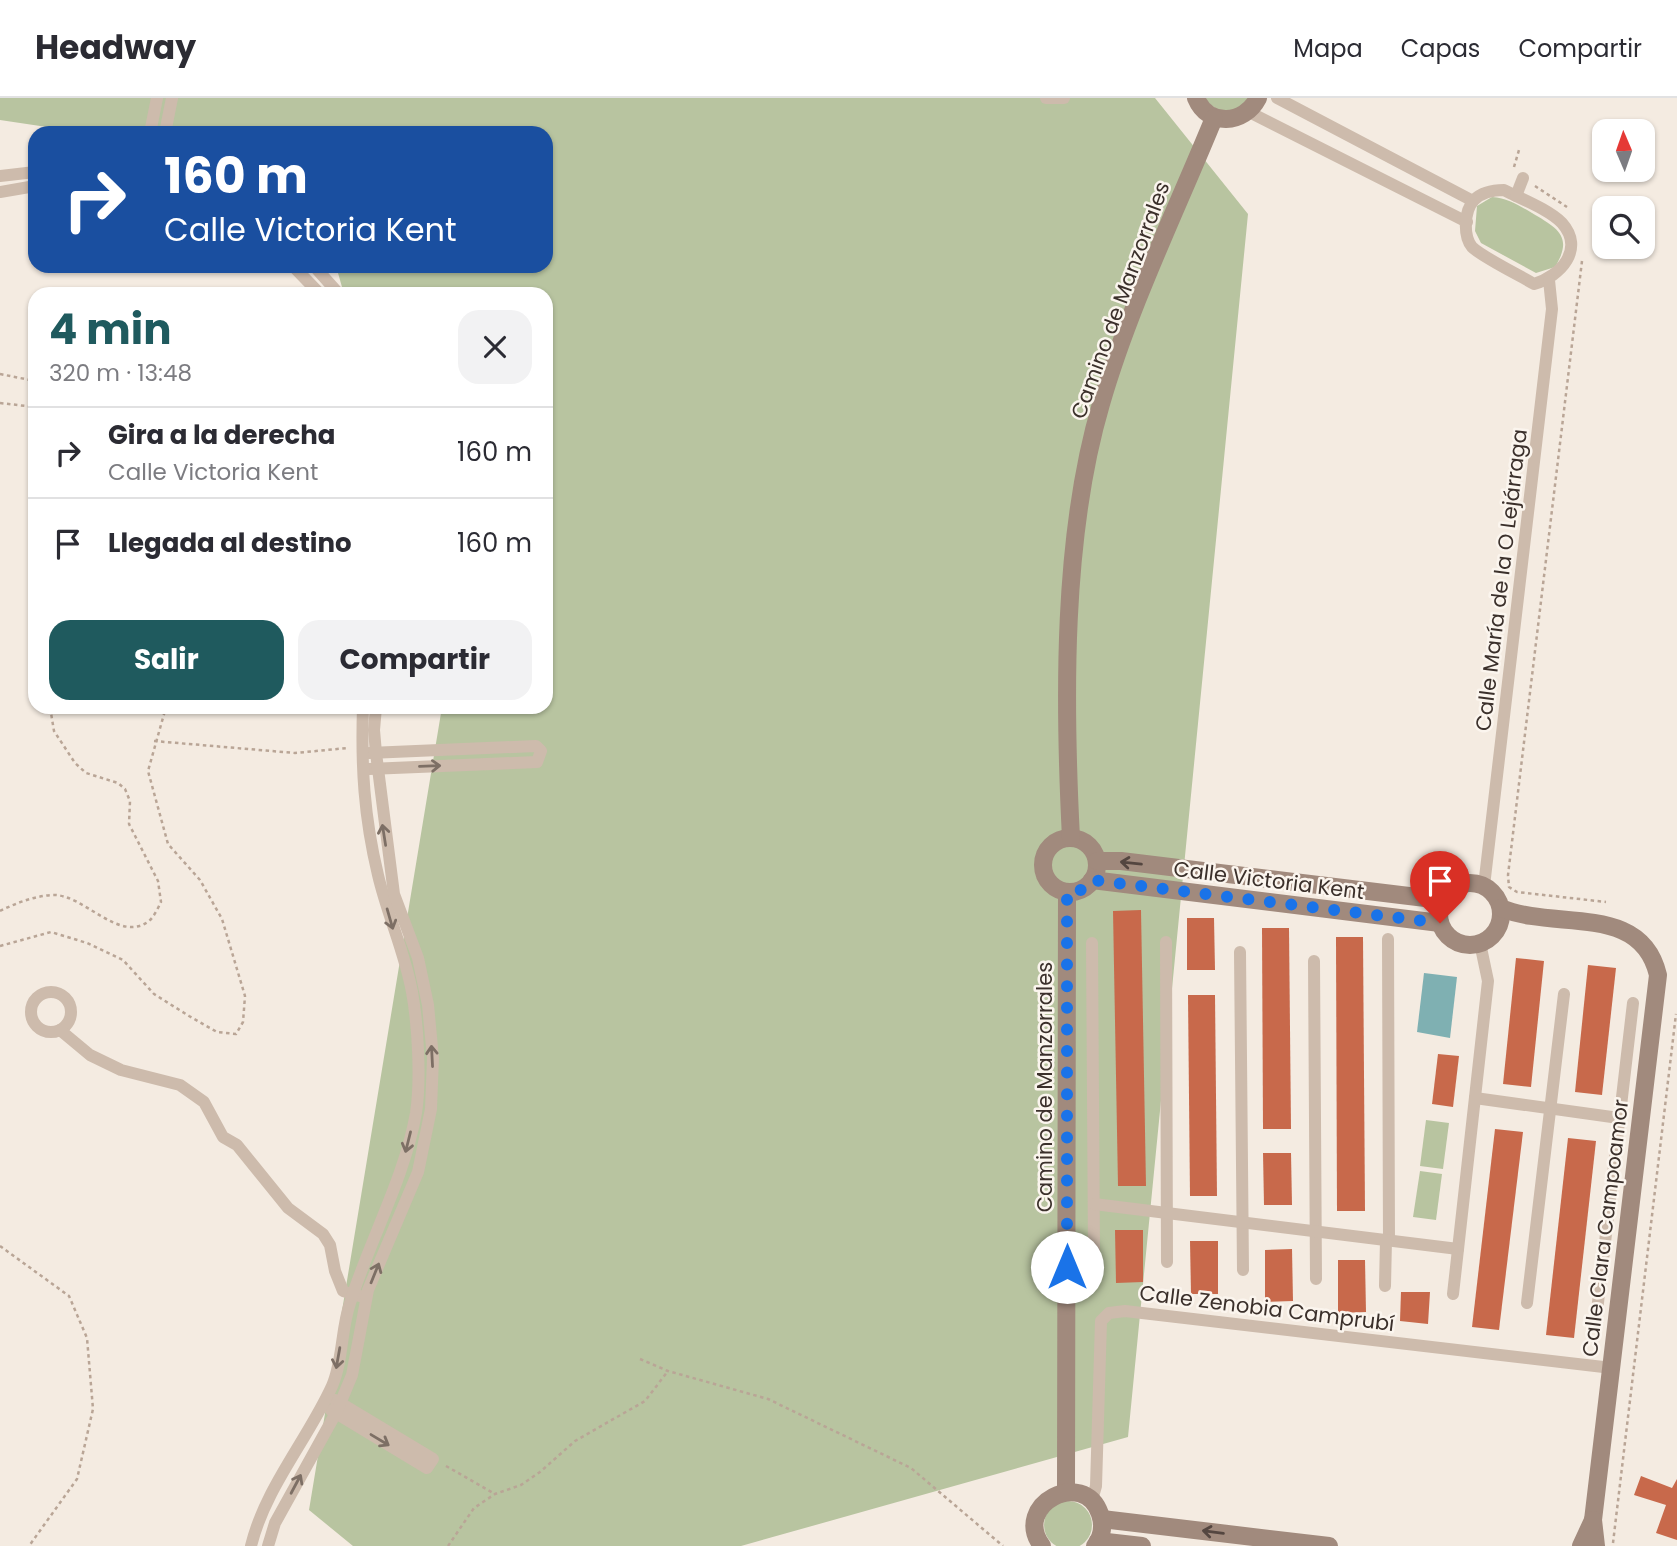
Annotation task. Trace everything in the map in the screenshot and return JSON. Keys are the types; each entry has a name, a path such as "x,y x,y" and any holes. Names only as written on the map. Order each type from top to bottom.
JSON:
{"street":[{"path":"151,126 157,98"},
{"path":"166,126 172,98"},
{"path":"1046,98 1065,98"},
{"path":"1196,98 1205,112 1214,118 1232,119 1253,105 1467,222"},
{"path":"1277,98 1473,201"},
{"name":"Camino de Manzorrales","path":"1071,838 1070,607 1083,488 1101,405 1143,290 1214,118"},
{"path":"0,176 28,173"},
{"path":"1516,197 1522,178"},
{"path":"0,192 28,187"},
{"path":"1504,190 1560,221 1576,235 1571,255 1562,270 1549,280 1534,284 1472,247 1466,232 1473,201 1489,191 1504,190"},
{"path":"300,273 313,287"},
{"path":"320,273 333,287"},
{"name":"Calle María de la O Lejárraga","path":"1484,886 1552,309 1549,280"},
{"path":"251,1546 255,1530 334,1384 353,1293 365,1255 398,1180 416,1112 412,991 377,873 361,769 363,714"},
{"path":"268,1546 275,1523 338,1408 352,1376 366,1298 418,1172 431,1109 433,1058 428,1005 418,958 394,894 373,730 375,714"},
{"path":"361,769 537,762 541,751 536,746 376,753 362,750"},
{"path":"1071,838 1088,845 1097,861 1092,880 1081,890 1058,890 1045,877 1043,858 1054,843 1071,838"},
{"name":"Calle Victoria Kent","path":"1097,861 1121,861 1442,900"},
{"name":"Calle Victoria Kent","path":"1092,880 1440,923"},
{"path":"1498,927 1501,908 1492,891 1484,886 1465,883 1455,886 1442,900 1440,923 1445,932 1460,943 1480,943 1498,927 1523,917"},
{"name":"Camino de Manzorrales","path":"1066,1491 1067,892"},
{"path":"1501,908 1523,917"},
{"name":"Calle Clara Campoamor","path":"1523,917 1601,924 1629,931 1646,944 1655,960 1657,991 1593,1520 1596,1546"},
{"path":"1385,1286 1388,939"},
{"path":"1166,942 1167,1262"},
{"path":"1093,943 1094,1253"},
{"path":"1453,1294 1488,981 1480,943"},
{"path":"1240,951 1243,1270"},
{"path":"1314,961 1316,1279"},
{"path":"1527,1303 1563,994"},
{"path":"1597,1311 1633,1003"},
{"path":"60,1030 90,1055 121,1070 180,1085 204,1102 223,1137 237,1145 288,1208 323,1234 330,1245 335,1271 343,1290 366,1298"},
{"path":"1475,1098 1619,1118"},
{"path":"1094,1204 1458,1249"},
{"name":"Calle Zenobia Camprubí","path":"1092,1500 1097,1486 1101,1321 1109,1313 1125,1311 1612,1368"},
{"path":"324,1400 427,1468 433,1459"},
{"path":"1042,1546 1035,1530 1039,1508 1056,1494 1066,1491 1076,1492 1092,1500 1102,1519 1096,1544 1142,1546"},
{"path":"1102,1519 1329,1546"},
{"name":"Calle Clara Campoamor","path":"1581,1546 1593,1520"}],"path":[{"path":"1576,235 1585,247 1507,875 1509,887 1517,892 1606,902"},
{"path":"0,373 28,379"},
{"path":"0,402 28,406"},
{"path":"0,911 17,902 55,895 90,907 116,925 134,926 149,921 161,902 158,881 129,824 130,801 125,789 118,783 86,773 75,763 54,731 51,714"},
{"path":"0,946 51,932 87,943 123,960 154,994 189,1016 217,1032 236,1034 243,1022 245,996 240,970 222,919 200,880 168,844 148,771 164,714"},
{"path":"154,741 295,753 362,750"},
{"path":"1613,1546 1676,1014"},
{"path":"0,1246 69,1296 87,1338 93,1409 77,1479 29,1546"},
{"path":"640,1359 668,1371 768,1399 911,1468 1003,1546"},
{"path":"448,1546 474,1508 495,1494 521,1485 575,1441 645,1401 668,1371"},
{"path":"433,1459 495,1494"}],"green space":[{"path":"0,98 1155,98 1248,214 1128,1437 741,1546 353,1546 309,1510 441,714 553,714 553,287 342,287 338,273 553,273 553,126 40,126 0,120"},
{"path":"1202,98 1251,98 1247,105 1223,114"},
{"path":"1492,197 1517,205 1541,218 1560,234 1563,248 1555,267 1536,273 1481,243 1475,231 1477,206"},
{"path":"1426,1120 1449,1123 1443,1169 1420,1166"},
{"path":"1420,1171 1442,1174 1436,1220 1413,1217"},
{"path":"1059,1502 1077,1502 1091,1516 1091,1534 1078,1547 1058,1547 1045,1534 1045,1516"}],"water":[{"path":"1424,973 1457,977 1450,1038 1417,1032"}],"building":[{"path":"1141,910 1146,1186 1118,1186 1113,911"},
{"path":"1187,918 1214,918 1215,970 1187,970"},
{"path":"1262,928 1289,928 1291,1129 1263,1129"},
{"path":"1336,937 1363,937 1365,1211 1337,1211"},
{"path":"1516,958 1544,961 1531,1087 1503,1084"},
{"path":"1588,965 1616,968 1602,1095 1575,1092"},
{"path":"1188,995 1215,995 1217,1196 1190,1196"},
{"path":"1438,1054 1459,1056 1453,1107 1432,1104"},
{"path":"1495,1129 1523,1132 1499,1330 1472,1327"},
{"path":"1568,1138 1596,1141 1574,1338 1546,1335"},
{"path":"1263,1153 1291,1153 1292,1205 1264,1205"},
{"path":"1115,1230 1143,1230 1143,1282 1116,1283"},
{"path":"1190,1241 1218,1241 1218,1294 1191,1294"},
{"path":"1292,1249 1293,1301 1265,1302 1265,1250"},
{"path":"1338,1260 1365,1260 1366,1312 1338,1313"},
{"path":"1401,1292 1430,1292 1428,1324 1400,1321"},
{"path":"1641,1476 1672,1488 1677,1479 1677,1540 1656,1533 1666,1505 1634,1495"}],"route":[{"path":"1067,1267 1067,892 1081,890 1092,880 1440,923"}]}
